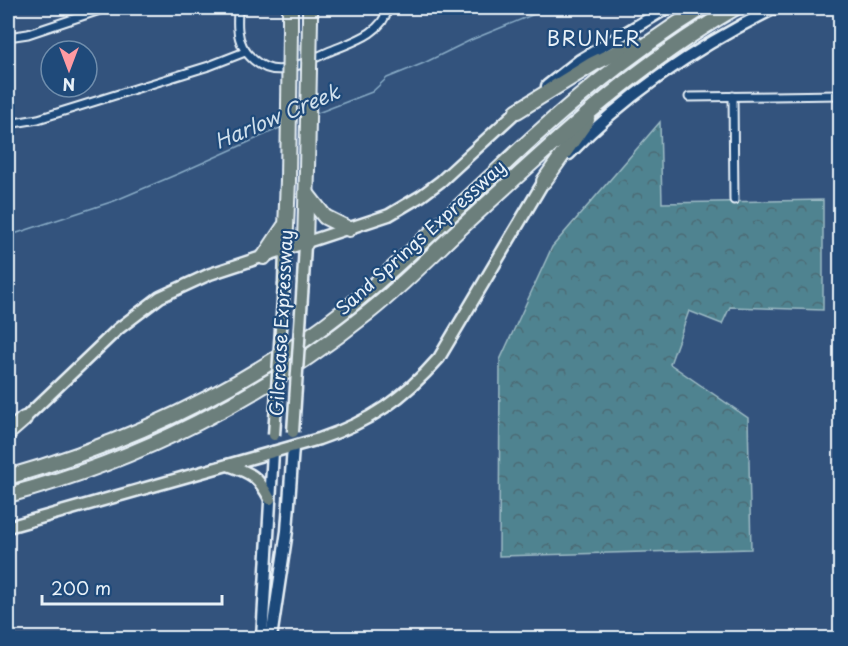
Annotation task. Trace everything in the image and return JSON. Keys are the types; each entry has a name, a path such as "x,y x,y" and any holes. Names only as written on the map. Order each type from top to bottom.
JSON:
{"highway":[{"name":"Gilcrease Expressway","path":"285,250 290,8"},
{"name":"Sand Springs Expressway","path":"8,477 85,453 143,430 219,393 289,350 326,324 376,283 582,94 619,63 702,8"},
{"name":"Sand Springs Expressway","path":"8,495 89,470 165,439 282,375 379,304 601,101 669,49 735,8"},
{"name":"Gilcrease Expressway","path":"305,244 310,14"},
{"path":"517,111 593,64 674,26"},
{"path":"544,181 601,101"},
{"path":"307,194 325,217 349,229"},
{"path":"264,257 286,222"},
{"path":"8,431 24,419"}],"main road":[{"path":"24,419 118,329 151,303 193,280 389,215 421,196 517,111 580,60 666,8"},
{"path":"8,527 293,447 355,426 380,412 418,382 450,340 544,181 597,126 645,87 729,32 775,8"},
{"name":"Gilcrease Expressway","path":"271,639 287,531 305,244"},
{"name":"Gilcrease Expressway","path":"262,639 285,250"},
{"path":"227,465 252,474 261,483 270,499"}],"street":[{"path":"8,37 28,34 106,8"},
{"path":"238,8 238,31 245,52 262,66 276,70 289,68 370,33 381,24 388,8"},
{"path":"8,124 38,119 209,66 245,52"},
{"path":"689,97 840,95"},
{"path":"733,96 734,200"}],"green space":[{"path":"660,122 662,203 823,200 823,310 730,307 722,324 689,311 670,364 748,418 751,549 499,556 500,360 552,247"}],"waterway":[{"name":"Harlow Creek","path":"315,114 372,92 387,78 549,8"},
{"name":"Harlow Creek","path":"8,236 114,201 282,127"}],"district":[{"name":"BRUNER","path":"594,39"}]}
